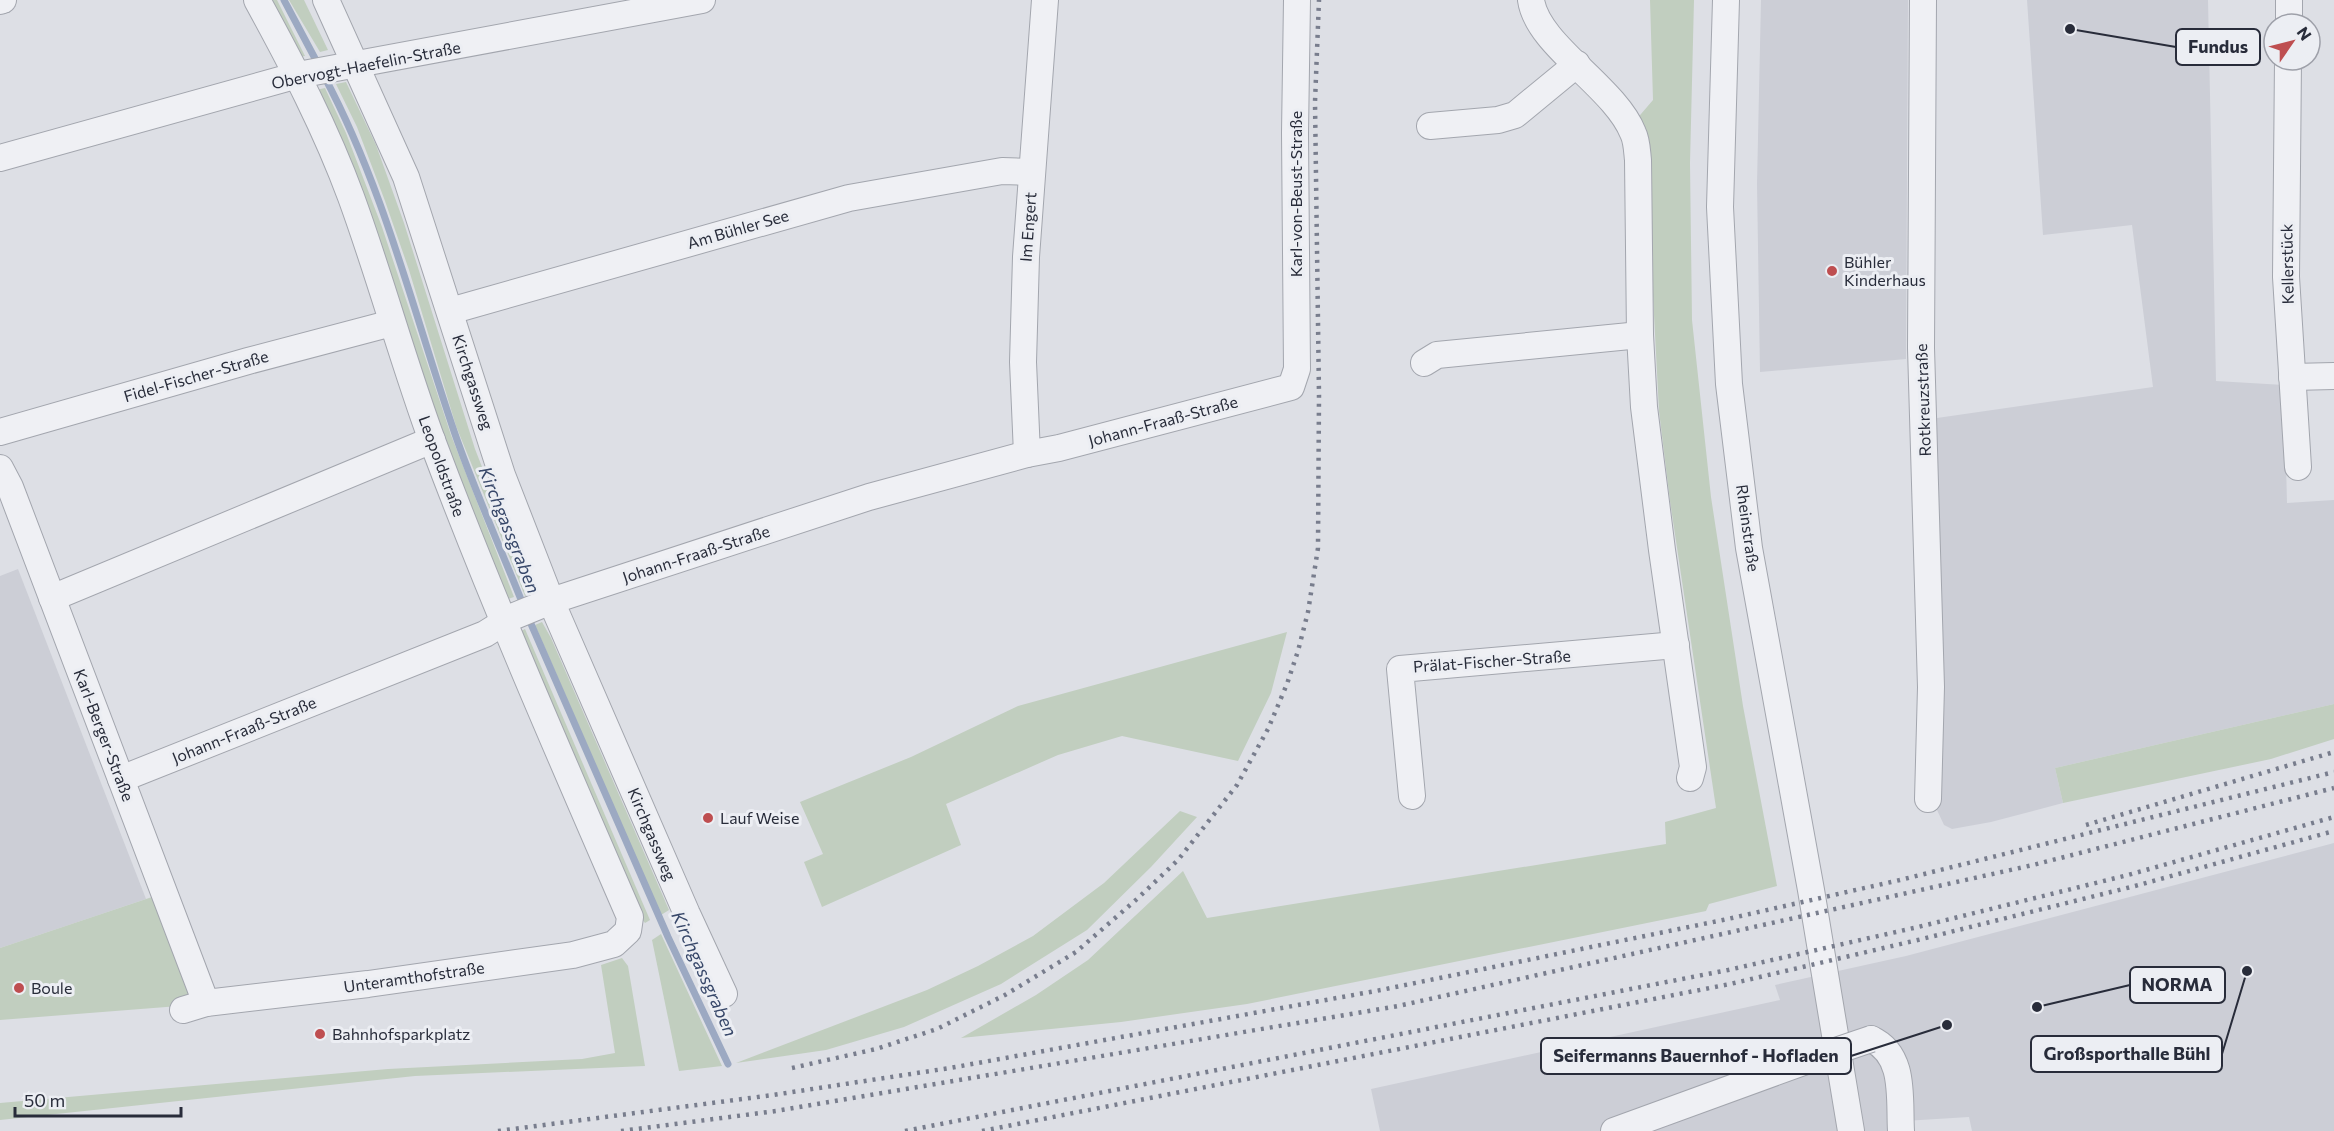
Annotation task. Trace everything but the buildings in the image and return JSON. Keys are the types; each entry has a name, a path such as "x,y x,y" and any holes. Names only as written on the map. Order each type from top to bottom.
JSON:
{"street":[{"name":"Leopoldstraße","path":"257,0 304,74 351,195 432,440 630,916 628,931"},
{"name":"Kirchgassweg","path":"326,0 349,66 406,177 544,603 724,994"},
{"name":"Obervogt-Haefelin-Straße","path":"0,158 304,74 702,0"},
{"name":"Im Engert","path":"1027,454 1023,362 1026,257 1045,0"},
{"name":"Karl-von-Beust-Straße","path":"1291,387 1298,369 1297,0"},
{"path":"1531,0 1539,23 1618,107 1634,134 1638,160 1640,335 1644,407 1693,767 1690,778"},
{"name":"Rheinstraße","path":"1726,0 1720,207 1729,384 1749,548 1811,890 1851,1131"},
{"name":"Rotkreuzstraße","path":"1923,0 1921,348 1931,687 1928,799"},
{"path":"1430,126 1498,120 1515,115 1577,64"},
{"name":"Kellerstück","path":"2288,72 2286,277 2298,467"},
{"name":"Am Bühler See","path":"450,311 849,198 1002,171 1032,172"},
{"name":"Fidel-Fischer-Straße","path":"0,432 248,360 392,323"},
{"path":"1424,363 1437,355 1640,335"},
{"path":"2292,377 2334,376"},
{"name":"Johann-Fraaß-Straße","path":"121,779 474,639 544,603 869,497 1291,387"},
{"path":"52,598 432,440"},
{"name":"Karl-Berger-Straße","path":"0,468 10,487 121,779 195,1009"},
{"name":"Prälat-Fischer-Straße","path":"1412,796 1400,669 1676,645"},
{"name":"Unteramthofstraße","path":"195,1009 573,955 614,944 628,931"},
{"path":"1614,1131 1871,1039 1881,1044 1890,1053 1895,1064 1900,1096 1901,1131"}],"shaded area":[{"name":"Bühler Kinderhaus","path":"1761,0 1908,0 1906,359 1760,372 1757,184"},
{"path":"2027,0 2208,0 2216,381 2284,385 2287,503 2334,500 2334,704 2055,768 2063,803 1991,822 1952,829 1944,825 1937,810 1937,418 2153,387 2132,225 2043,235"},
{"path":"18,569 146,899 0,948 0,576"},
{"path":"2334,843 2334,1131 1972,1131 1969,1117 1888,1122 1888,1131 1380,1131 1371,1089 1780,1000 1775,985 1906,956"}],"green space":[{"path":"268,0 277,0 305,56 300,57"},
{"path":"289,0 304,0 328,50 320,52"},
{"path":"1650,0 1694,0 1690,163 1692,320 1711,497 1743,706 1777,886 1709,904 1706,911 1247,1004 1121,1022 961,1038 1036,995 1088,960 1183,871 1207,918 1666,844 1665,822 1716,808 1670,501 1659,411 1645,141 1635,121 1653,100"},
{"path":"346,82 376,145 404,223 475,449 531,592 525,596 456,426 409,270 385,201 357,127 336,84"},
{"path":"325,88 346,133 382,227 451,435 514,597 508,599 457,479 316,90"},
{"path":"542,622 669,910 661,915 535,625"},
{"path":"525,629 650,920 645,923 634,909 519,632"},
{"path":"1287,632 1271,693 1238,761 1122,736 1058,755 946,804 961,845 822,907 804,862 823,854 800,802 911,757 1018,706"},
{"path":"2334,704 2334,739 2271,759 2063,803 2055,768"},
{"path":"1180,811 1197,817 1151,867 1087,930 1001,984 904,1027 826,1050 736,1063 927,990 1033,936 1104,883"},
{"path":"158,895 191,995 179,1006 0,1020 0,948"},
{"path":"661,934 722,1066 679,1071 652,940"},
{"path":"622,958 628,966 645,1066 415,1076 0,1120 0,1103 388,1069 582,1059 615,1053 601,965"}],"waterway":[{"name":"Kirchgassgraben","path":"284,0 319,66"},
{"name":"Kirchgassgraben","path":"324,76 364,162 381,207 455,434 524,607"},
{"name":"Kirchgassgraben","path":"528,617 668,937 728,1064"}],"railway":[{"path":"792,1068 876,1049 937,1029 1005,995 1076,952 1178,860 1237,785 1268,729 1298,651 1308,612 1318,548 1319,395 1315,102 1319,0"},
{"path":"2086,825 2334,752"},
{"path":"498,1131 773,1095 950,1068 1381,990 1723,920 1900,880 2334,772"},
{"path":"621,1131 776,1111 1398,1006 2033,865 2334,788"},
{"path":"905,1131 1728,970 1918,927 2128,875 2334,817"},
{"path":"982,1131 1730,984 2135,886 2334,831"}],"place":[{"name":"Fundus","path":"2070,29"},
{"name":"Bühler Kinderhaus","path":"1832,271"},
{"name":"Lauf Weise","path":"708,818"},
{"name":"Großsporthalle Bühl","path":"2247,971"},
{"name":"Boule","path":"19,988"},
{"name":"NORMA","path":"2037,1007"},
{"name":"Seifermanns Bauernhof - Hofladen","path":"1947,1025"},
{"name":"Bahnhofsparkplatz","path":"320,1034"}]}
